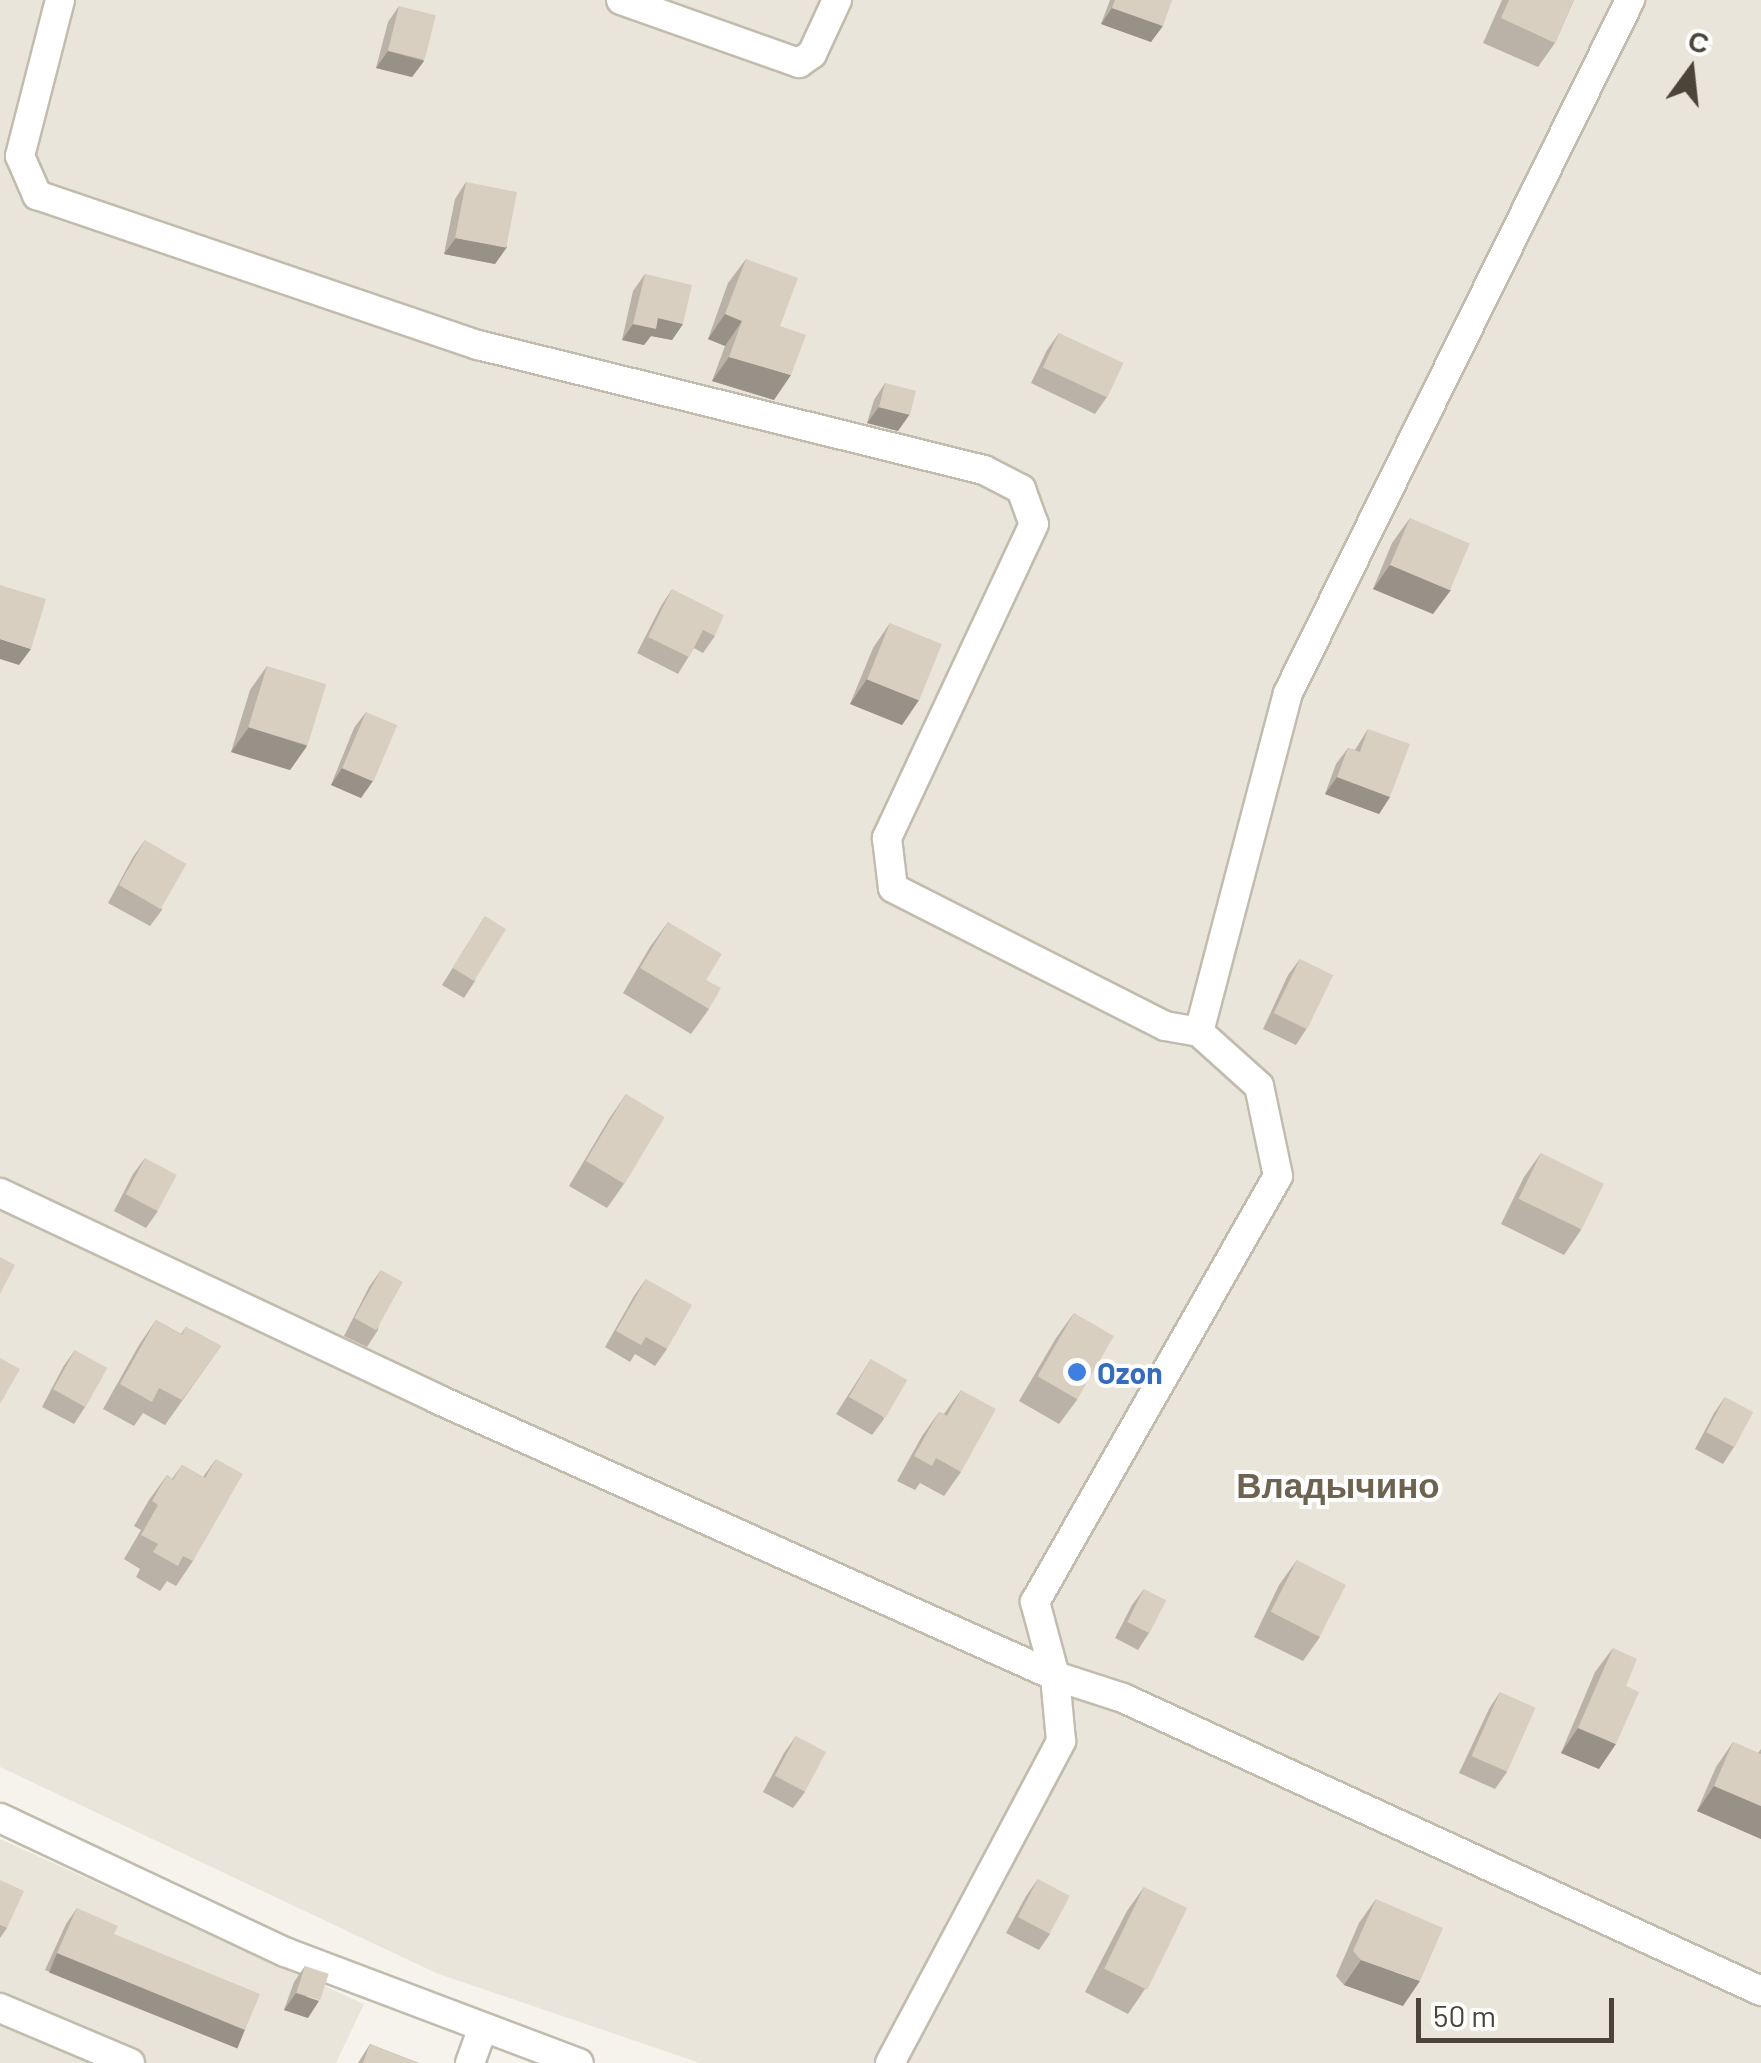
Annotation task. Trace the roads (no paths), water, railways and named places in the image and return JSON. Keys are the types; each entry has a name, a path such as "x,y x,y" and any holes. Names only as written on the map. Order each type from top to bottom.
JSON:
{"street":[{"path":"60,0 20,156 37,196 478,345 984,470 1021,489 1034,524 887,838 892,888 1165,1026 1199,1032 1259,1086 1278,1176 1035,1602 1055,1676 1061,1741 890,2063"},
{"path":"620,0 799,63 812,54 837,0"},
{"path":"1199,1032 1288,693 1630,0"},
{"path":"0,1194 1055,1676 1123,1698 1761,1991"},
{"path":"0,1818 285,1952 580,2063"},
{"path":"0,2008 130,2063"},
{"path":"470,2063 484,2028"}],"place":[{"name":"Ozon","path":"1077,1372"}],"district":[{"name":"Владычино","path":"1338,1484"}]}
